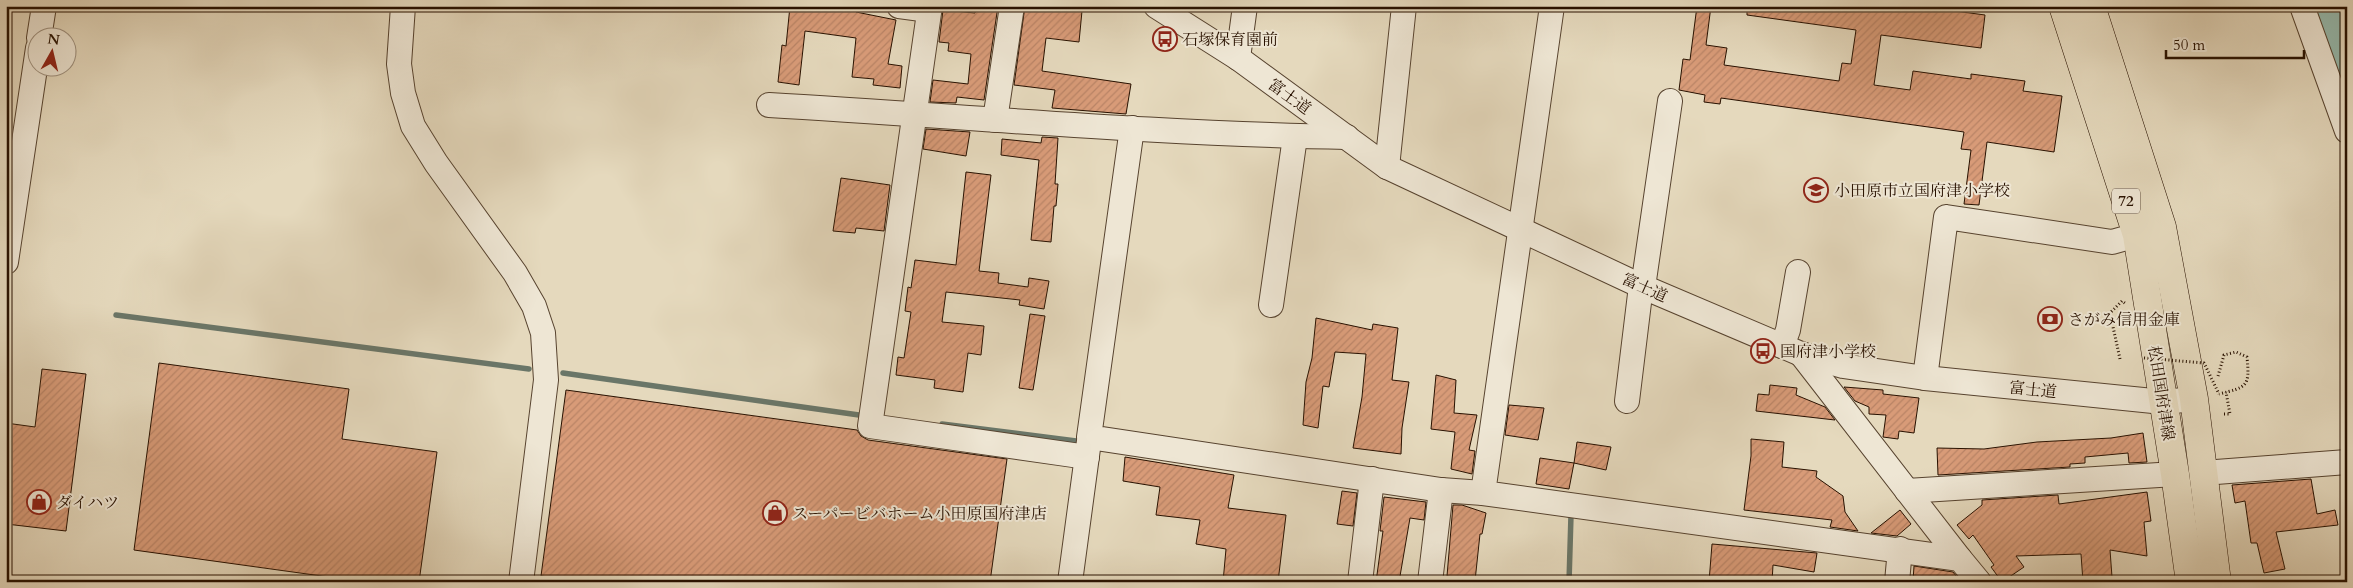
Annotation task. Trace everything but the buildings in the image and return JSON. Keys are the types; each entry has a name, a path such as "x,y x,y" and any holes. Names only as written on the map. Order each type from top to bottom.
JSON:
{"main road":[{"name":"松田国府津線","path":"2063,6 2137,235 2190,582"},
{"name":"松田国府津線","path":"2091,6 2162,227 2206,397 2203,473 2216,582"}],"street":[{"path":"41,28 44,6"},
{"path":"403,6 399,64 402,93 413,126 436,163 515,272 534,306 543,333 546,380 521,582"},
{"path":"898,6 929,8 870,426 1088,447 1372,479 1441,490 1483,493 1960,559"},
{"path":"995,120 1012,6"},
{"name":"富士道","path":"1156,6 1238,58 1387,167 1520,231 1791,350 1843,366 1925,378 2163,402 2206,397"},
{"path":"1238,58 1245,6"},
{"path":"1387,167 1404,6"},
{"path":"1483,493 1552,6"},
{"path":"2302,6 2347,131"},
{"path":"6,262 34,78"},
{"path":"1627,401 1642,286 1670,102"},
{"path":"769,105 1132,128 1346,137"},
{"path":"1070,582 1132,128"},
{"path":"1271,304 1294,136"},
{"path":"1925,378 1946,217 2112,242 2137,235"},
{"path":"1798,272 1788,330 1791,350 1979,582"},
{"path":"2203,473 2347,462"},
{"path":"1907,491 2175,474"},
{"path":"1360,582 1372,479"},
{"path":"1430,582 1441,490"},
{"path":"1897,582 1900,550"}],"path":[{"path":"2120,359 2110,313 2122,301 2128,305"},
{"path":"2143,348 2144,358 2204,363 2206,397 2241,389 2247,384 2249,378 2247,357 2236,352 2224,355 2218,376"},
{"path":"2224,414 2230,414 2226,392"}],"waterway":[{"path":"2325,6 2347,71"},
{"path":"116,315 529,369"},
{"path":"563,373 866,416"},
{"path":"942,424 1084,442"},
{"path":"1565,514 1571,515 1569,582"}],"place":[{"name":"石塚保育園前","path":"1165,39"},
{"name":"小田原市立国府津小学校","path":"1816,190"},
{"name":"さがみ信用金庫","path":"2050,319"},
{"name":"国府津小学校","path":"1763,351"},
{"name":"ダイハツ","path":"39,502"},
{"name":"スーパービバホーム小田原国府津店","path":"775,513"}]}
